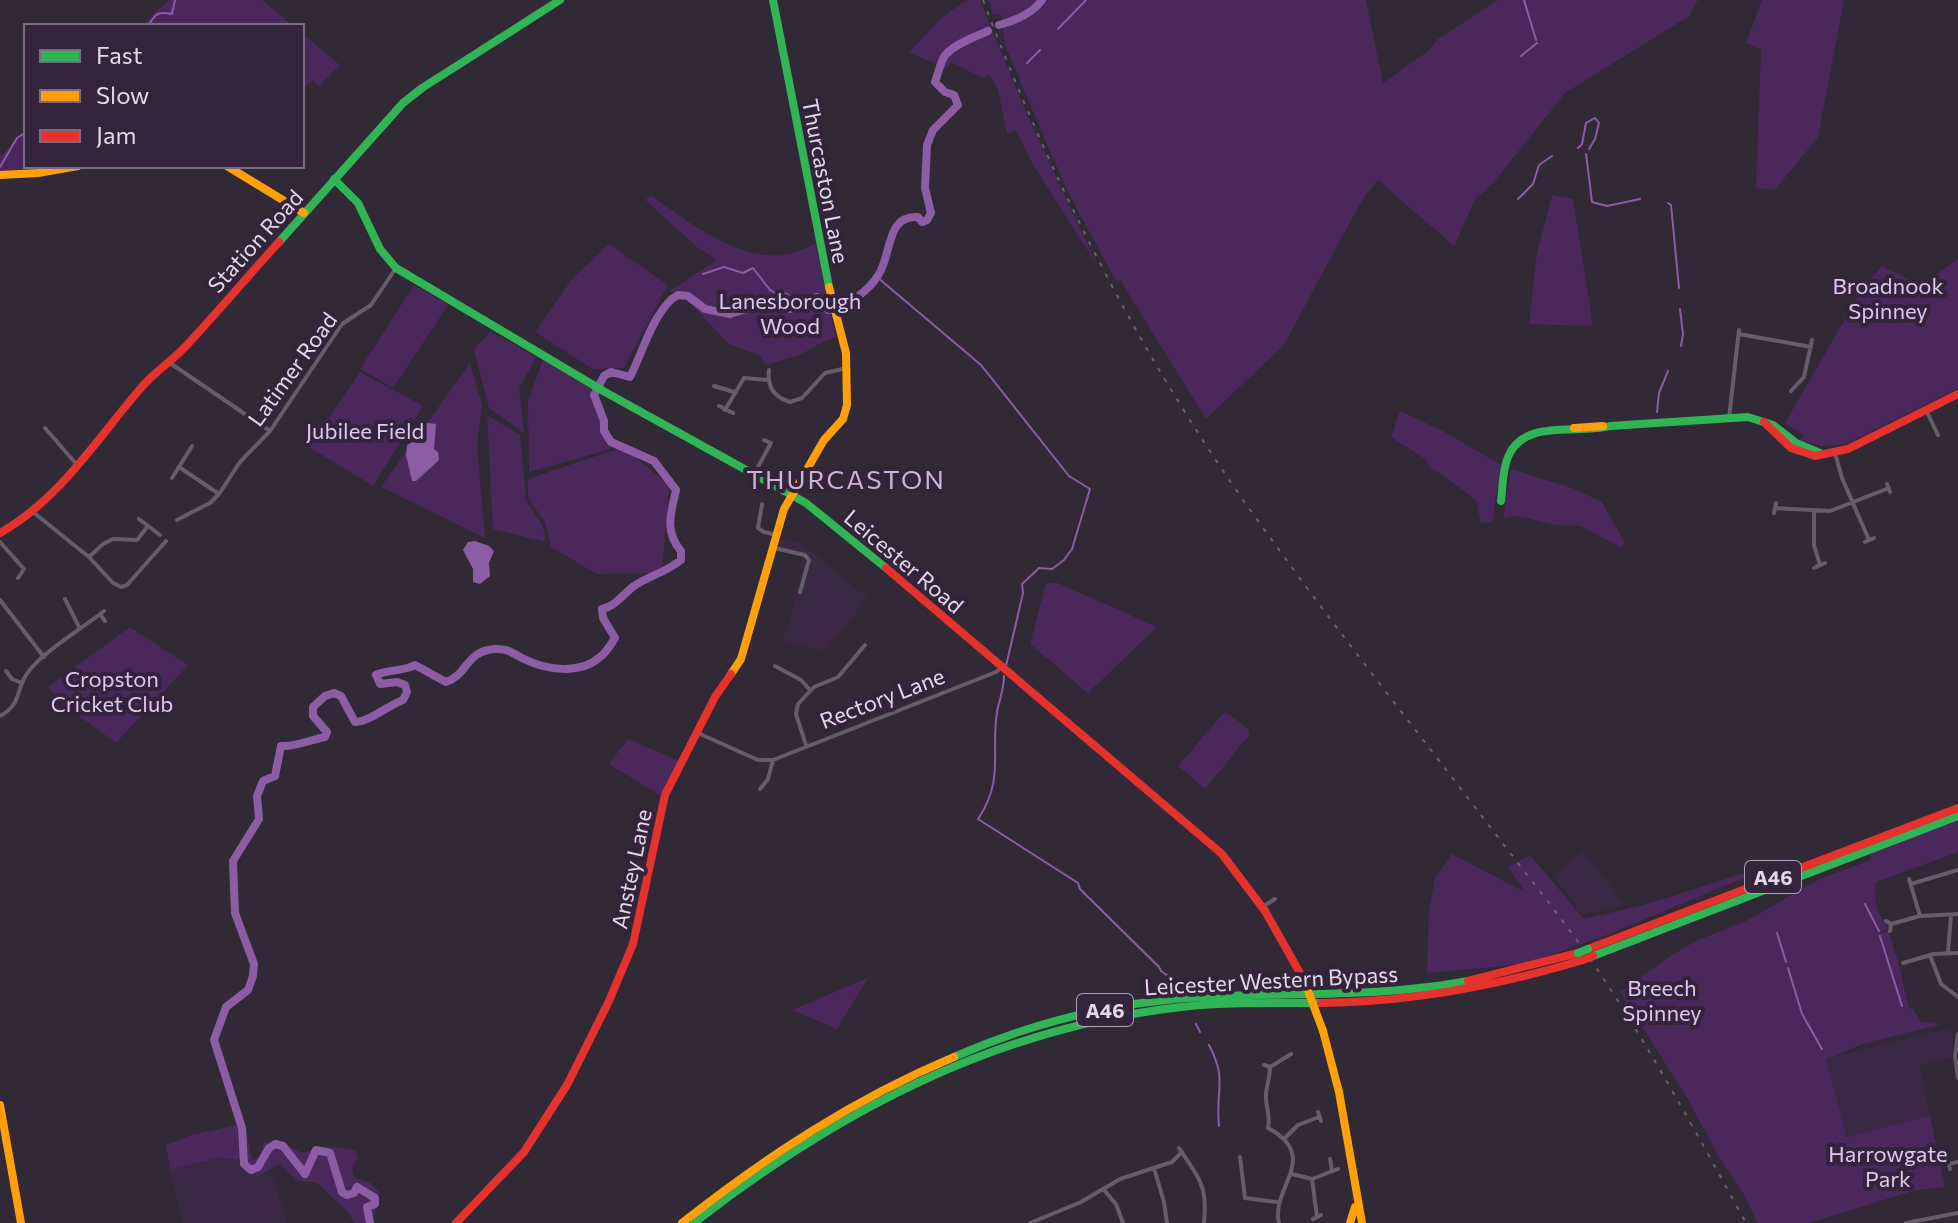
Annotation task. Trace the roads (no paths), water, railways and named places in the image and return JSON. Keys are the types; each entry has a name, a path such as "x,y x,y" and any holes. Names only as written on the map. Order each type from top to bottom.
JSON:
{"main road":[{"name":"Station Road","path":"0,533 33,512 78,466 141,387 169,363 413,94 560,0"},
{"name":"Thurcaston Lane","path":"773,0 831,301 847,368 848,394 844,417 819,449 793,496"},
{"path":"0,175 61,168"},
{"path":"230,168 304,213"},
{"name":"Leicester Road","path":"334,179 358,202 377,245 396,268 591,384 806,503 1222,854 1263,909 1304,980 1323,1031 1339,1092 1362,1223"},
{"path":"1501,501 1508,459 1518,443 1538,432 1590,431 1610,426 1748,417 1764,422 1797,452 1815,456 1855,446 1958,394"},
{"name":"Anstey Lane","path":"456,1223 524,1152 567,1085 609,1001 633,944 665,795 715,697 741,659 784,509 793,496"},
{"name":"A46","path":"1591,953 1958,808"},
{"name":"A46","path":"1580,957 1958,816"},
{"name":"Leicester Western Bypass","path":"682,1223 760,1162 865,1098 957,1055 1042,1026 1102,1011 1163,1001 1369,994 1444,986 1580,957"},
{"name":"Leicester Western Bypass","path":"694,1223 745,1181 851,1115 924,1078 979,1055 1043,1034 1115,1016 1183,1007 1420,997 1492,985 1580,957"},
{"path":"0,1105 21,1223"},
{"path":"1350,1223 1356,1199"}],"street":[{"name":"Latimer Road","path":"177,520 210,503 219,494 248,452 270,431 342,324 374,302 396,268"},
{"path":"1729,418 1739,332 1811,347"},
{"path":"1793,391 1804,377 1812,340"},
{"path":"169,363 270,431"},
{"path":"769,370 768,380 779,397 795,402 825,373 847,368"},
{"path":"725,410 744,378 768,380"},
{"path":"714,386 734,392"},
{"path":"719,406 733,413"},
{"path":"1926,410 1938,435"},
{"path":"44,426 78,466"},
{"path":"764,440 778,447"},
{"path":"753,476 771,443"},
{"path":"172,478 192,446"},
{"path":"1835,453 1839,472 1869,540"},
{"path":"179,467 219,494"},
{"path":"1775,508 1830,511 1889,488"},
{"path":"762,504 758,528 777,535"},
{"path":"33,512 89,557 113,583 124,587 166,541"},
{"path":"1814,512 1814,545 1820,565"},
{"path":"139,519 160,535"},
{"path":"89,557 113,539 137,540 148,526"},
{"path":"0,542 24,569 18,578"},
{"path":"774,548 805,555 809,560 800,592"},
{"path":"1,599 44,657"},
{"path":"65,599 80,629"},
{"path":"0,716 16,704 22,683 31,668 102,613 105,621"},
{"path":"806,745 796,710 810,690 838,677 865,644"},
{"path":"775,666 801,680 810,690"},
{"name":"Rectory Lane","path":"773,760 1001,668"},
{"path":"778,676 781,669"},
{"path":"6,670 12,679 22,683"},
{"path":"698,733 758,760 773,760 768,779 760,789"},
{"path":"1920,916 1910,882 1958,871"},
{"path":"1263,909 1275,899"},
{"path":"1948,952 1951,914"},
{"path":"1890,931 1889,923 1920,916 1958,914"},
{"path":"1901,964 1930,955 1958,953"},
{"path":"1930,955 1941,984 1958,997"},
{"path":"1958,1034 1958,1078"},
{"path":"1261,1133 1268,1128 1270,1116 1266,1096 1267,1066 1291,1054"},
{"path":"1284,1139 1298,1125 1319,1117"},
{"path":"1268,1128 1284,1139 1291,1156 1292,1174 1277,1202 1279,1223"},
{"path":"1030,1223 1081,1202 1120,1179 1172,1162 1180,1150 1202,1184 1204,1223"},
{"path":"1240,1157 1245,1175 1245,1201 1277,1202"},
{"path":"1330,1159 1332,1171"},
{"path":"1948,1164 1958,1162"},
{"path":"1154,1168 1167,1223"},
{"path":"1292,1174 1312,1179 1338,1169"},
{"path":"1312,1179 1317,1217"},
{"path":"1103,1189 1116,1204 1123,1223"},
{"path":"1910,1223 1958,1213"}],"waterway":[{"path":"149,24 157,14 172,14 175,0"},
{"path":"999,25 1023,16 1042,0"},
{"path":"1058,29 1086,0"},
{"path":"1524,0 1536,40"},
{"path":"370,1223 367,1207 375,1204 375,1198 357,1187 354,1193 347,1195 342,1192 330,1153 316,1150 305,1174 283,1146 275,1144 269,1148 258,1167 251,1170 244,1164 242,1128 214,1040 226,1007 248,990 253,976 254,964 235,913 233,861 259,819 257,796 263,781 275,776 281,746 325,737 327,732 313,716 313,707 325,696 334,693 341,696 355,722 403,700 407,692 405,685 397,682 380,684 376,675 381,673 415,665 446,682 459,674 472,658 495,649 503,649 533,663 563,669 592,663 604,653 615,638 603,618 602,609 615,603 640,582 681,560 681,551 671,529 676,490 654,461 611,442 604,431 604,421 594,395 604,376 611,372 630,377 656,320 678,295 688,296 705,309 730,314 756,306 776,307 778,296 782,295 786,297 790,309 817,297 828,310 864,292 879,274 891,237 900,222 918,217 922,222 931,213 925,188 927,145 933,130 958,105 954,95 945,92 935,82 943,60 958,45 988,31"},
{"path":"1521,56 1537,43"},
{"path":"1027,63 1040,50"},
{"path":"1578,148 1582,144 1586,123 1595,118 1599,123 1589,149"},
{"path":"0,167 17,138 24,133"},
{"path":"1586,154 1592,202 1607,206 1640,199"},
{"path":"1518,199 1533,184 1539,165 1552,156"},
{"path":"1668,203 1671,205 1679,288"},
{"path":"703,274 724,267 743,273 753,268 770,290 779,295"},
{"path":"877,277 981,365 1069,476 1090,489 1072,549 1052,569 1039,568 1022,584 1023,593 1006,666"},
{"path":"1680,309 1681,346"},
{"path":"1657,412 1659,393 1668,371"},
{"path":"1004,676 996,722 992,790 978,819 1078,883 1080,889 1161,971 1174,980"},
{"path":"1865,904 1879,931"},
{"path":"1777,933 1786,962"},
{"path":"1880,936 1902,1006"},
{"path":"1788,968 1802,1014 1822,1049"},
{"path":"1196,1024 1200,1032"},
{"path":"1209,1045 1218,1068 1219,1126"}],"railway":[{"path":"983,0 1034,126 1093,250 1194,427 1361,660 1583,949 1655,1061 1746,1223"}],"district":[{"name":"THURCASTON","path":"846,478"}],"park label":[{"name":"Broadnook Spinney","path":"1888,298"},
{"name":"Lanesborough Wood","path":"790,312"},
{"name":"Jubilee Field","path":"365,430"},
{"name":"Cropston Cricket Club","path":"112,690"},
{"name":"Breech Spinney","path":"1662,1000"},
{"name":"Harrowgate Park","path":"1888,1166"}]}
